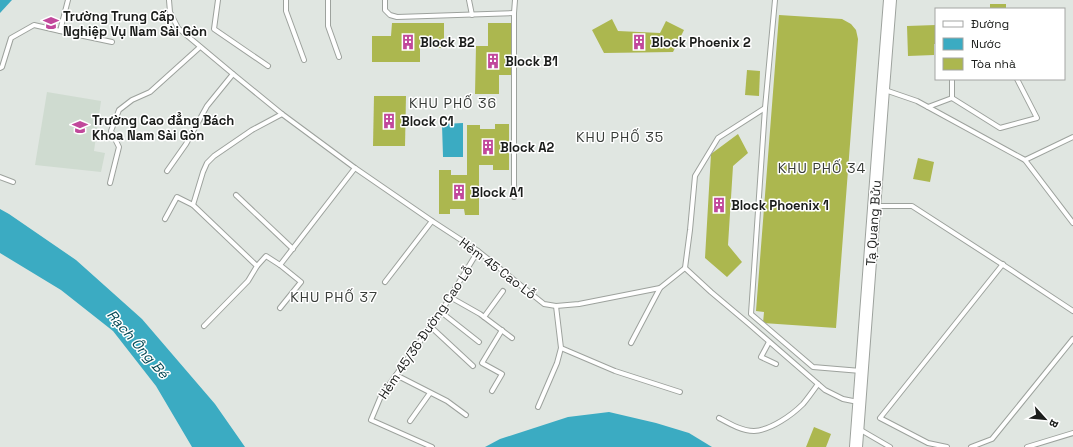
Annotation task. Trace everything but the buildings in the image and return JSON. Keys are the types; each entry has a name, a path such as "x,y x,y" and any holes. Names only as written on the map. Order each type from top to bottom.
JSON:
{"main road":[{"name":"Tạ Quang Bửu","path":"856,447 882,89 890,0"}],"lane":[{"path":"60,31 68,0"},
{"name":"Hẻm 45 Cao Lỗ","path":"169,0 170,12 178,28 282,114 355,168 478,251 544,304 556,306 600,300 660,288 685,268"},
{"path":"218,0 214,29 268,66"},
{"path":"286,0 286,11 304,60"},
{"path":"328,0 328,26 339,57"},
{"path":"385,0 385,10 390,15 397,17 514,13"},
{"path":"469,0 472,15"},
{"path":"514,197 515,0"},
{"path":"775,0 765,108 751,314 813,367 862,371"},
{"path":"0,68 2,67 11,38 34,25 112,42"},
{"path":"110,183 120,147 111,132 119,110 132,100 150,92 200,47"},
{"path":"167,171 186,144 207,106 233,74"},
{"path":"952,80 952,98"},
{"path":"952,98 1000,128 1037,118 1018,80"},
{"path":"882,89 917,101 1025,160 1073,223"},
{"path":"928,107 952,98"},
{"path":"765,108 718,138 694,176 690,230 685,268 825,390 843,399 859,402"},
{"path":"193,205 207,163 214,156 252,130 282,114"},
{"path":"1025,160 1073,137"},
{"path":"280,266 355,168"},
{"path":"0,177 13,182"},
{"path":"236,195 293,249"},
{"path":"165,219 177,197 193,205 256,266"},
{"path":"874,206 912,206 1073,311"},
{"path":"385,282 432,221"},
{"name":"Hẻm 45/36 Đường Cao Lỗ","path":"432,447 371,420 381,396 431,327 478,251"},
{"path":"204,326 248,281 256,266 266,256 301,282 280,308"},
{"path":"947,447 928,443 880,418 1003,264"},
{"path":"631,343 660,288"},
{"path":"484,317 502,291"},
{"path":"450,298 484,317 512,338"},
{"path":"538,407 557,364 561,348 556,306"},
{"path":"441,312 479,342"},
{"path":"431,327 473,366"},
{"path":"492,391 502,374 482,363 502,330"},
{"path":"971,447 992,439 1073,339"},
{"path":"769,342 761,357 776,364"},
{"path":"561,348 615,371 680,392"},
{"path":"396,375 447,401 466,415"},
{"path":"719,418 743,429 755,431 769,427 786,418 796,410 818,384"},
{"path":"410,421 430,393"},
{"path":"857,428 890,447"},
{"path":"1028,447 1073,433"}],"shaded area":[{"path":"47,92 101,101 94,151 105,153 101,172 35,165"}],"water":[{"path":"0,0 12,0 0,13"},
{"path":"463,123 463,157 443,157 442,124"},
{"name":"Rạch Ông Bé","path":"0,209 76,260 142,319 215,404 245,447 192,447 156,386 113,331 61,290 0,253"},
{"path":"609,412 656,423 689,433 712,447 485,447 500,439 568,417"}],"place":[{"name":"Trường Trung Cấp Nghiệp Vụ Nam Sài Gòn","path":"51,23"},
{"name":"Block B2","path":"408,42"},
{"name":"Block Phoenix 2","path":"639,42"},
{"name":"Block B1","path":"493,61"},
{"name":"Block C1","path":"389,121"},
{"name":"Trường Cao đẳng Bách Khoa Nam Sài Gòn","path":"80,127"},
{"name":"Block A2","path":"488,147"},
{"name":"Block A1","path":"459,192"},
{"name":"Block Phoenix 1","path":"719,205"}],"district":[{"name":"KHU PHỐ 36","path":"453,103"},
{"name":"KHU PHỐ 35","path":"620,137"},
{"name":"KHU PHỐ 34","path":"822,168"},
{"name":"KHU PHỐ 37","path":"334,297"}]}
